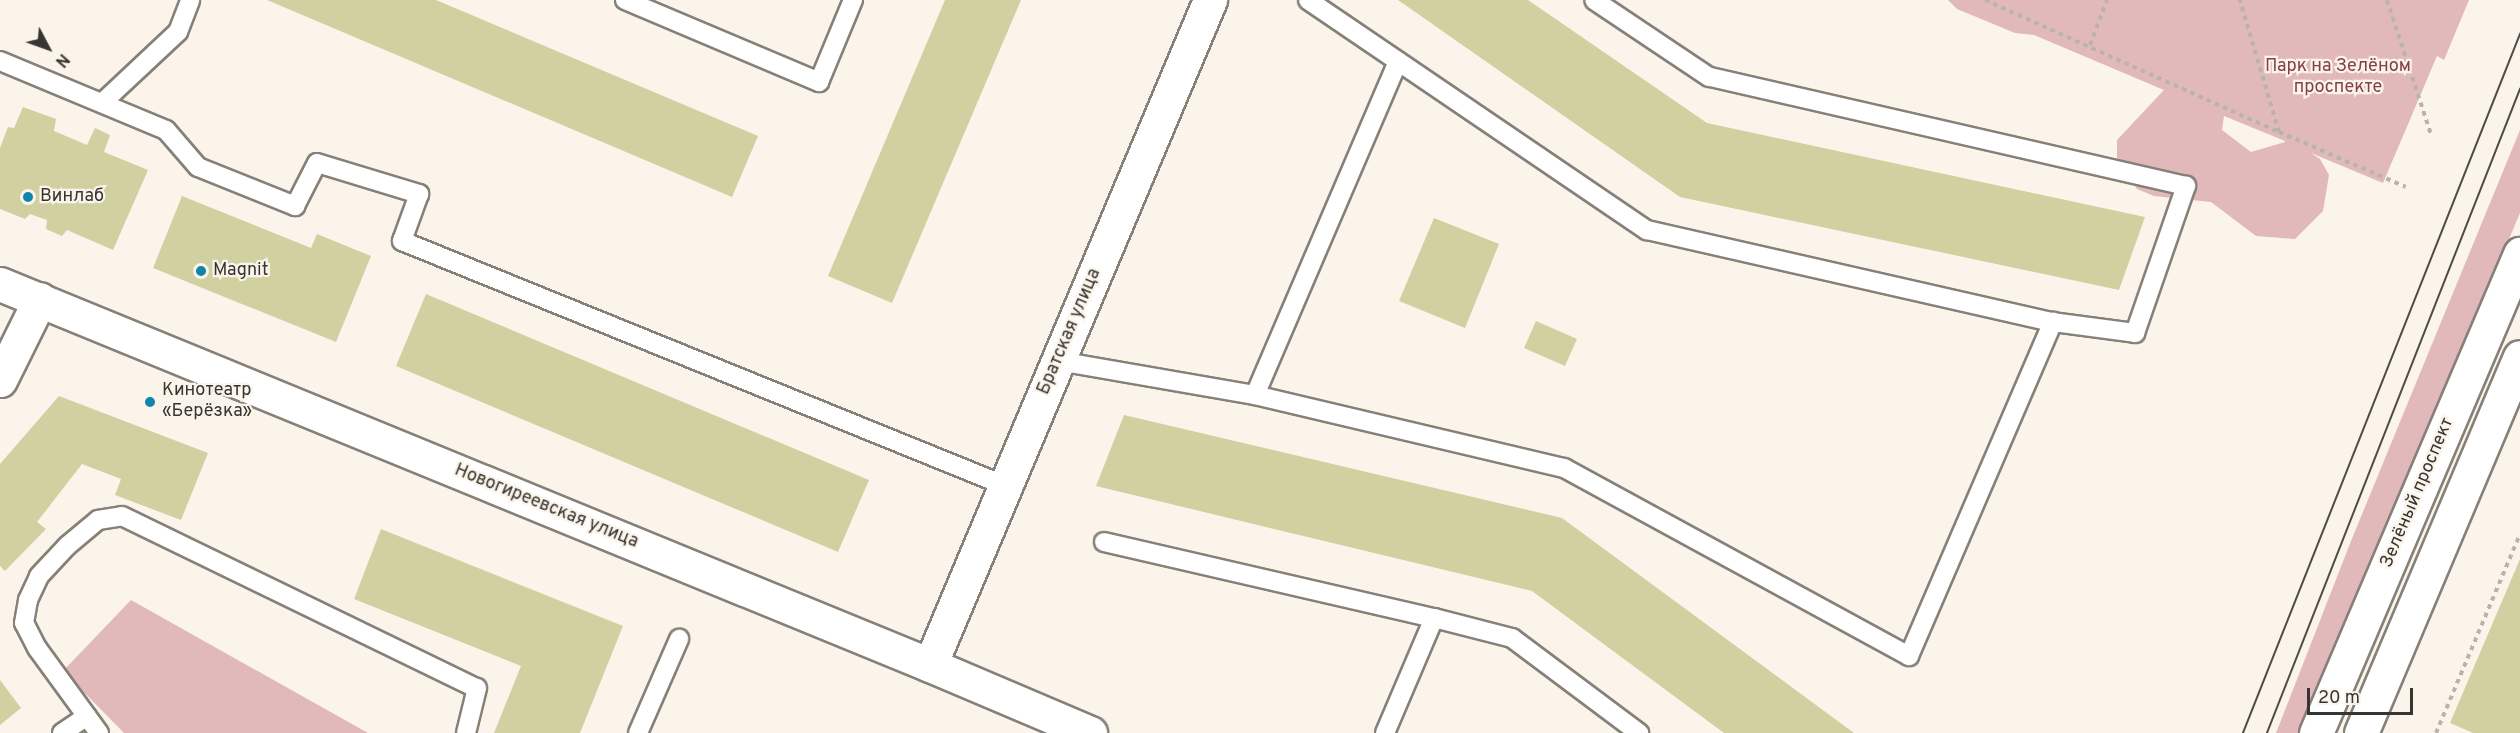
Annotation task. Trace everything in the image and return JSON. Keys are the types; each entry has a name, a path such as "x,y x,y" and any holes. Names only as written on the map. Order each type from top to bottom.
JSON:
{"street":[{"name":"Братская улица","path":"930,665 1210,0"},
{"name":"Зелёный проспект","path":"2316,733 2520,254"},
{"name":"Новогиреевская улица","path":"0,284 930,665 1090,733"},
{"path":"0,380 40,299"},
{"path":"2361,733 2520,357"}],"lane":[{"path":"102,103 178,32 190,0"},
{"path":"625,0 819,82 854,0"},
{"path":"1308,0 1647,230 2053,322 2135,333 2186,186 1709,77 1594,0"},
{"path":"0,61 166,130 198,167 295,206 317,164 419,194 402,241 1006,486"},
{"path":"1255,395 1398,61"},
{"path":"1058,361 1255,395 1564,468 1909,656 2053,322"},
{"path":"99,733 37,648 24,623 28,600 39,576 67,546 98,520 122,516 477,688 466,733"},
{"path":"1104,542 1512,638 1639,733"},
{"path":"1385,733 1434,618"},
{"path":"639,733 680,639"},
{"path":"62,733 87,716"}],"path":[{"path":"1985,0 2406,188"},
{"path":"2090,45 2107,0"},
{"path":"2240,0 2278,132"},
{"path":"2387,0 2430,135"},
{"path":"2436,733 2520,534"}],"green space":[{"name":"Парк на Зелёном проспекте","path":"1948,0 2469,0 2444,60 2437,56 2383,183 2311,153 2320,159 2329,175 2323,211 2295,239 2256,236 2211,202 2154,196 2137,189 2117,158 2117,140 2164,90 2034,35 2015,33 1957,9","holes":["2224,116 2285,141 2251,152 2222,130"]},
{"path":"2520,130 2520,213 2301,733 2276,733 2351,541"},
{"path":"131,600 368,733 124,733 63,671"}],"building":[{"path":"267,0 436,0 758,136 732,197"},
{"path":"945,0 1021,0 892,303 828,276"},
{"path":"1398,0 1528,0 1707,123 2145,217 2119,290 1680,197"},
{"path":"23,107 56,119 54,131 87,145 95,128 110,135 104,152 148,170 113,250 67,230 62,236 46,229 47,220 30,214 25,219 0,209 0,148 8,127 14,128"},
{"path":"182,196 311,248 317,234 371,256 336,342 153,268"},
{"path":"1434,218 1499,244 1465,328 1399,301"},
{"path":"426,294 869,480 838,552 396,366"},
{"path":"1536,321 1577,339 1565,366 1524,348"},
{"path":"59,396 208,453 181,520 115,495 121,479 82,464 37,522 46,529 5,571 0,566 0,464"},
{"path":"1124,415 1562,518 1854,733 1724,733 1532,591 1096,486"},
{"path":"381,529 623,626 580,733 494,733 521,666 354,599"},
{"path":"2520,559 2520,733 2473,733 2450,723"},
{"path":"0,680 21,708 0,725"}],"tram line":[{"path":"2243,733 2520,34"},
{"path":"2267,733 2520,89"}],"place":[{"name":"Винлаб","path":"28,197"},
{"name":"Magnit","path":"201,271"},
{"name":"Кинотеатр «Берёзка»","path":"150,402"}]}
